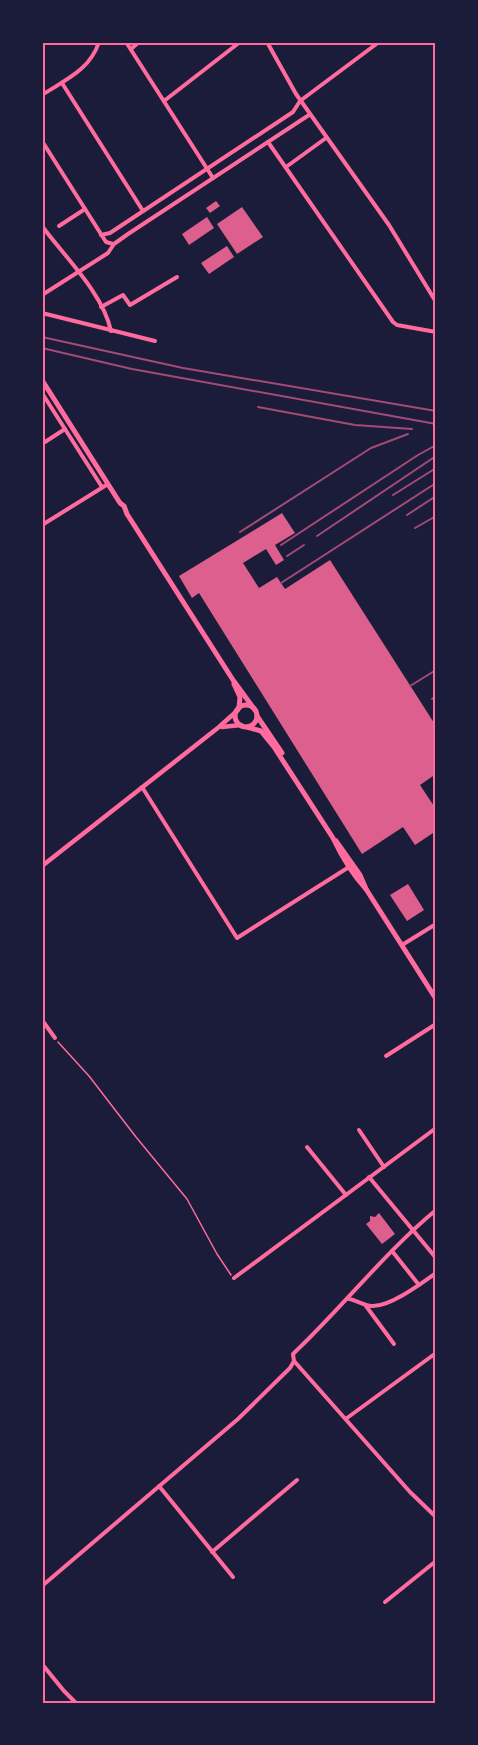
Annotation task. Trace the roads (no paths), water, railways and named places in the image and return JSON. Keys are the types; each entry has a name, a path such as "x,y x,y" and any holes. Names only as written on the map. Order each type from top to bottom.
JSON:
{"main road":[{"path":"42,380 105,485 120,503 121,508 233,680 273,737 349,867 436,999"},
{"path":"233,680 240,697 236,716 244,726 256,729 264,735 291,770"},
{"path":"238,709 249,706 256,712"},
{"path":"244,726 254,723 256,712"},
{"path":"333,838 344,849 360,875 366,890"}],"street":[{"path":"42,95 84,68 101,42"},
{"path":"126,42 213,178"},
{"path":"131,49 139,42"},
{"path":"164,101 240,42"},
{"path":"267,42 309,115 388,225 434,294 436,302"},
{"path":"101,235 110,233 293,112 300,101 379,42"},
{"path":"62,83 143,211"},
{"path":"42,296 108,253 114,244 309,115"},
{"path":"286,167 326,138"},
{"path":"42,141 101,235 108,244 114,244"},
{"path":"268,142 393,322 397,325 436,332"},
{"path":"59,225 85,209"},
{"path":"42,226 102,307 111,331"},
{"path":"42,240 49,235"},
{"path":"102,307 123,295 130,305 177,277"},
{"path":"42,313 156,341"},
{"path":"42,393 105,485 42,525"},
{"path":"45,442 65,429"},
{"path":"42,866 219,728 238,709"},
{"path":"219,728 244,726"},
{"path":"142,787 237,938 349,867"},
{"path":"402,945 436,924"},
{"path":"42,1020 55,1038"},
{"path":"386,1056 436,1024"},
{"path":"234,1278 436,1128"},
{"path":"359,1130 384,1167"},
{"path":"307,1147 346,1195"},
{"path":"369,1177 436,1257"},
{"path":"436,1210 413,1229 293,1354 294,1361 410,1492 436,1517"},
{"path":"392,1251 419,1285"},
{"path":"348,1298 371,1307 393,1300 436,1273"},
{"path":"365,1304 394,1344"},
{"path":"346,1418 436,1353"},
{"path":"43,1584 238,1419 290,1368 294,1361"},
{"path":"212,1552 297,1480"},
{"path":"159,1486 233,1577"},
{"path":"385,1602 436,1562"},
{"path":"42,1664 76,1703"}],"railway":[{"path":"42,337 183,368 436,411"},
{"path":"42,348 132,369 436,424"},
{"path":"258,407 355,425 412,429"},
{"path":"240,532 371,448 408,434"},
{"path":"281,545 436,445"},
{"path":"317,536 436,456"},
{"path":"393,495 436,468"},
{"path":"281,583 436,483"},
{"path":"407,515 436,496"},
{"path":"415,528 436,516"},
{"path":"287,556 304,545"},
{"path":"410,686 436,670"},
{"path":"432,699 436,696"}]}
